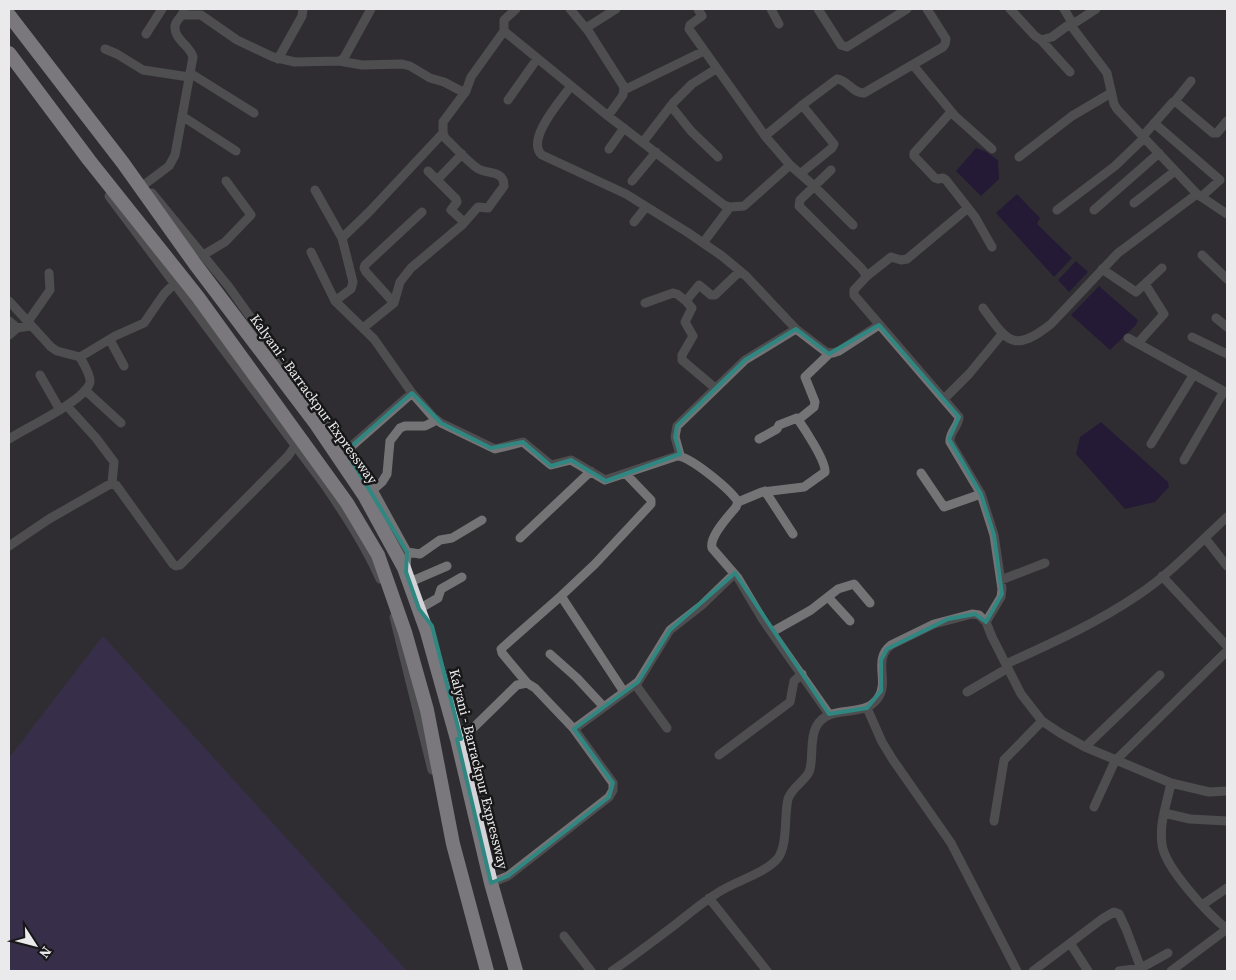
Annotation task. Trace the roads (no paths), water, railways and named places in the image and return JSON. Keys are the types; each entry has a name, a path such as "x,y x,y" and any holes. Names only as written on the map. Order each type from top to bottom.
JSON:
{"highway":[{"name":"Kalyani - Barrackpur Expressway","path":"9,15 123,163 195,264 316,424 364,495 408,577 459,739 516,971"},
{"path":"9,53 89,160 198,297 347,503 378,555 406,632 427,710 464,900 487,971"}],"street":[{"path":"10,9 177,225 229,287 346,451 373,490 407,552 408,577 432,574 447,566"},
{"path":"146,34 162,9"},
{"path":"278,59 302,16 303,9"},
{"path":"339,61 344,58 371,9"},
{"path":"363,328 394,303 401,280 414,265 464,222 479,206 488,208 505,184 496,173 479,169 462,154 446,138 442,125 465,93 470,77 504,31 504,20 516,9"},
{"path":"570,9 608,60 624,90"},
{"path":"586,28 616,9"},
{"path":"698,9 702,16 690,25 689,29 716,69 765,136 790,165 814,186 852,225"},
{"path":"771,9 779,24"},
{"path":"818,9 841,45 847,47 907,9"},
{"path":"765,136 837,79 842,80 861,94 943,47 946,44 946,39 927,9"},
{"path":"1010,9 1070,72"},
{"path":"1064,9 1072,25 1102,66 1109,80 1110,93 1117,109 1199,196 1227,214"},
{"path":"1041,40 1047,40 1096,9"},
{"path":"145,184 168,166 173,159 193,54 175,32 175,24 183,12 200,16 237,40 278,59 295,62 339,61 362,65 402,64 410,66 430,78 444,82 465,93"},
{"path":"504,31 608,116 730,207 748,204 790,165"},
{"path":"105,49 143,70 190,75 254,113"},
{"path":"608,116 621,99 624,90 704,51"},
{"path":"508,100 537,58"},
{"path":"9,64 175,283 295,446 354,528 371,558 392,612 430,759 446,839 464,900 481,971"},
{"path":"913,64 951,112 992,149"},
{"path":"642,142 695,80 716,69"},
{"path":"1057,210 1112,169 1191,82"},
{"path":"571,86 542,127 538,148 539,153 618,190 722,256 756,285 796,328 830,353"},
{"path":"1019,157 1072,116 1110,93"},
{"path":"1175,101 1213,133 1218,133 1227,121"},
{"path":"800,174 832,148 834,144 802,105"},
{"path":"671,106 691,131 718,156"},
{"path":"951,112 914,153 914,156 935,178 946,180 968,208 992,247"},
{"path":"182,116 236,151"},
{"path":"983,308 1002,334 1015,342 1020,342 1040,332 1051,324 1122,249 1220,180 1154,123"},
{"path":"609,149 624,128"},
{"path":"342,238 443,133"},
{"path":"632,181 656,152"},
{"path":"437,180 462,154"},
{"path":"1094,210 1159,154"},
{"path":"831,170 800,200 799,206 867,276"},
{"path":"1134,203 1175,170"},
{"path":"428,171 456,199 451,210 464,222"},
{"path":"203,255 225,242 251,215 226,181"},
{"path":"315,190 342,238 353,282 351,289 335,301"},
{"path":"634,222 646,206"},
{"path":"703,243 730,207"},
{"path":"968,208 907,259 901,260 891,257 867,276 853,292 959,419 950,436 950,442 981,494 994,535 1001,580 1001,597 986,622"},
{"path":"394,303 364,268 422,212"},
{"path":"311,252 335,301 379,345 412,393 437,420 495,449 520,442 551,465 571,460 605,480 680,455"},
{"path":"1202,255 1227,279"},
{"path":"1102,269 1136,292 1162,268"},
{"path":"686,301 698,285 710,294 715,295 740,271"},
{"path":"9,335 18,328 28,324 50,290 49,273"},
{"path":"9,301 28,324 54,350 80,357 144,323 164,294 175,283"},
{"path":"1138,343 1164,314 1145,284"},
{"path":"645,303 677,294 692,308 686,322 693,336 682,355 682,360 715,388"},
{"path":"1216,318 1227,327"},
{"path":"9,321 18,328"},
{"path":"798,420 814,407 815,402 805,377 830,353 845,348 879,325"},
{"path":"738,502 704,470 680,455 675,437 677,426 750,356 796,328"},
{"path":"944,399 969,374 1002,334"},
{"path":"1192,337 1227,354"},
{"path":"1128,338 1226,392 1184,460"},
{"path":"110,340 124,366"},
{"path":"9,439 64,408 85,390 89,385 90,379 80,357"},
{"path":"1151,444 1194,374"},
{"path":"40,376 64,408 98,440 114,462 112,483"},
{"path":"85,390 121,423"},
{"path":"346,451 412,393"},
{"path":"759,439 778,429 779,425 794,418 798,420 821,457 825,466 824,472 804,487 765,491 738,502 713,537 711,544 714,551 734,574 829,714"},
{"path":"373,490 388,474 390,441 400,428 405,426 425,426 437,420"},
{"path":"112,483 116,485 176,566 288,456 295,446"},
{"path":"520,538 591,471"},
{"path":"520,971 493,882 508,876 612,793 613,783 574,729 528,683 500,649 595,564 651,502 626,474"},
{"path":"921,474 944,507 981,494"},
{"path":"9,546 49,519 112,483"},
{"path":"765,491 793,534"},
{"path":"967,692 1007,666 1086,627 1139,594 1205,538 1227,516"},
{"path":"407,552 420,554 440,540 452,538 482,520"},
{"path":"1205,538 1227,566"},
{"path":"1001,580 1045,563"},
{"path":"419,609 438,598 440,590 432,574"},
{"path":"574,729 642,678 670,630 702,605 734,574"},
{"path":"1162,576 1227,646"},
{"path":"440,590 462,577"},
{"path":"772,632 811,610 841,587 854,584 870,603"},
{"path":"561,596 624,692"},
{"path":"828,597 850,621"},
{"path":"612,971 709,898 765,868 779,857 783,847 790,794 809,771 815,731 819,722 829,714 867,708 876,701 880,694 882,656 887,649 925,627 956,617 975,614 982,617 1024,698 1042,721 1054,730 1115,761 1171,783 1209,792 1227,791"},
{"path":"1094,807 1115,761 1227,651"},
{"path":"550,654 604,706"},
{"path":"719,755 789,704 792,698 794,681 802,674"},
{"path":"1085,747 1160,675"},
{"path":"459,739 513,688 522,683 528,683"},
{"path":"634,684 667,728"},
{"path":"867,708 882,742 893,760 951,843 1016,971"},
{"path":"994,821 1004,760 1042,721"},
{"path":"1171,783 1164,813 1162,840 1164,851 1189,891 1227,929 1171,971"},
{"path":"1164,813 1190,819 1227,821"},
{"path":"1202,905 1227,888"},
{"path":"709,898 767,971"},
{"path":"1033,971 1112,913 1117,913 1126,929 1142,970"},
{"path":"564,936 591,971"},
{"path":"1070,943 1088,971"},
{"path":"1119,971 1142,970 1168,953"}]}
